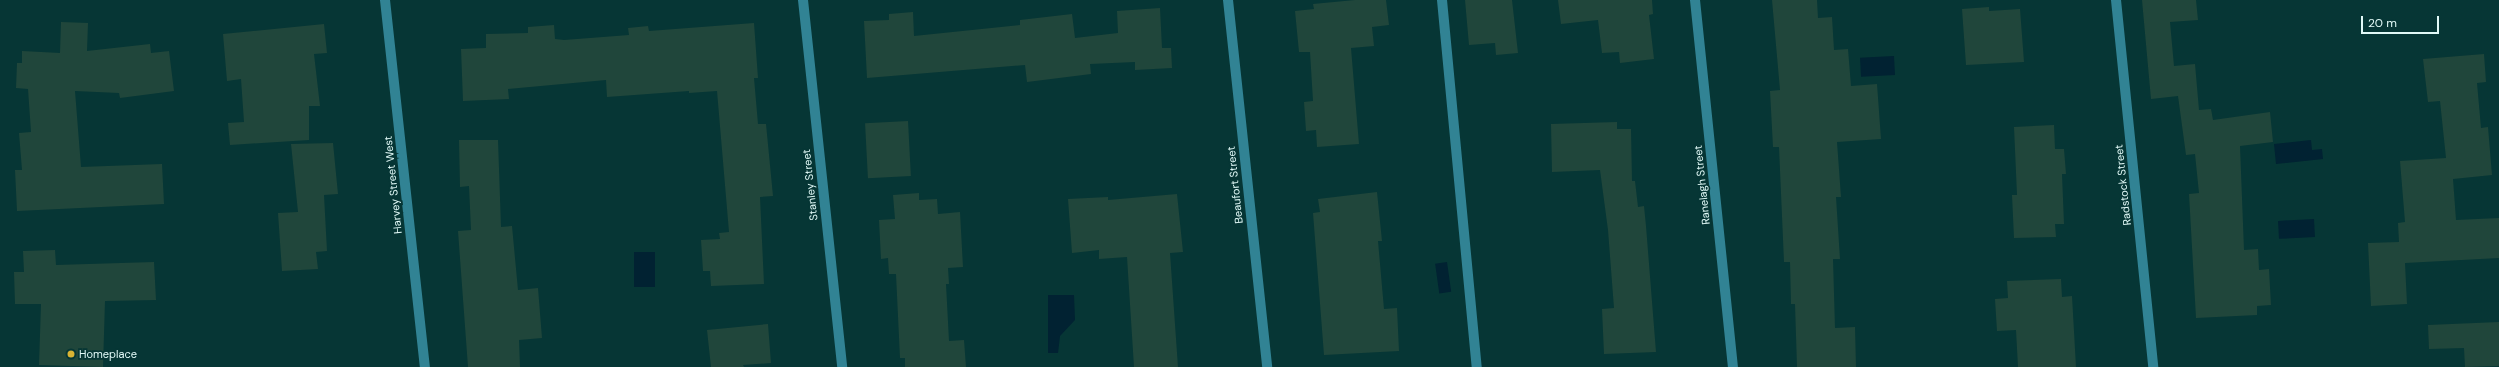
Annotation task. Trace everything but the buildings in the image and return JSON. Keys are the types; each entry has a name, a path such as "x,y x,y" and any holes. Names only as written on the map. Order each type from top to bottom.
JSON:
{"street":[{"name":"Harvey Street West","path":"385,0 425,367"},
{"name":"Stanley Street","path":"802,0 842,367"},
{"name":"Beaufort Street","path":"1228,0 1267,367"},
{"path":"1442,0 1477,367"},
{"name":"Ranelagh Street","path":"1695,0 1733,367"},
{"name":"Radstock Street","path":"2116,0 2153,367"}],"water":[{"path":"1894,56 1895,75 1861,77 1860,58"},
{"path":"2311,140 2312,150 2322,149 2323,159 2276,164 2274,144"},
{"path":"2314,219 2315,237 2279,239 2278,221"},
{"path":"634,252 655,252 655,287 634,287"},
{"path":"1447,262 1451,292 1439,293 1435,264"},
{"path":"1048,295 1074,295 1075,320 1060,336 1058,353 1048,353"}],"place":[{"name":"Homeplace","path":"71,354"}]}
